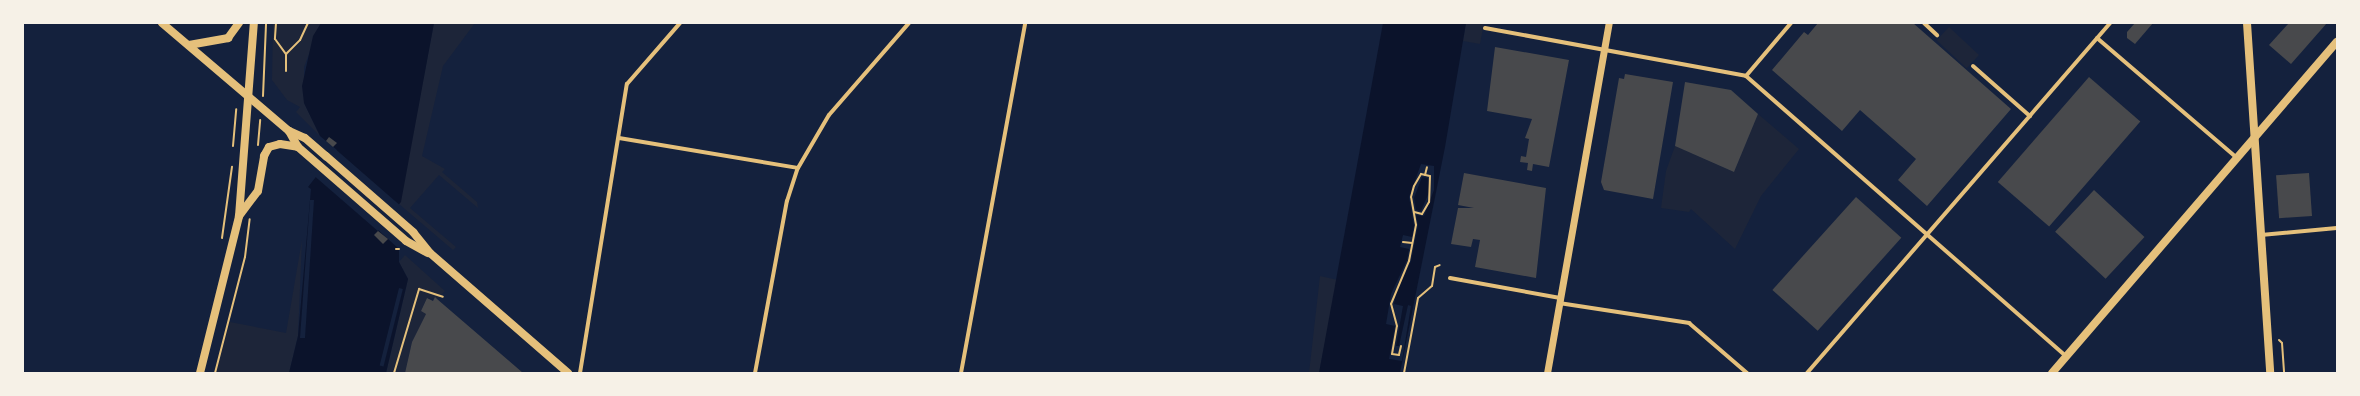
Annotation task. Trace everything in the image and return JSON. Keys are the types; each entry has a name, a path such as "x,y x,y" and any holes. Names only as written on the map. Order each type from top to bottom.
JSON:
{"main road":[{"path":"162,23 289,131 305,138 326,156 393,214 430,254 568,373"},
{"path":"189,45 228,38 239,23"},
{"path":"200,373 239,216 250,98 254,23"},
{"path":"2247,23 2270,373"},
{"path":"2052,373 2337,42"},
{"path":"289,131 298,147 318,165 406,241 430,254"},
{"path":"239,216 258,191 264,156 269,147 280,144 298,147"}],"street":[{"path":"580,373 627,84 680,23"},
{"path":"755,373 788,201 798,168 829,116 909,23"},
{"path":"961,373 1025,23"},
{"path":"1547,373 1609,23"},
{"path":"1746,76 1791,23"},
{"path":"1924,23 1937,35"},
{"path":"1807,373 2110,23"},
{"path":"1485,28 1746,76 2066,356"},
{"path":"2097,38 2237,158"},
{"path":"1973,66 2030,116"},
{"path":"619,138 798,168"},
{"path":"2260,235 2337,228"},
{"path":"1450,278 1560,301 1689,323 1747,373"}],"path":[{"path":"265,69 266,23"},
{"path":"276,23 275,39 286,54 286,71"},
{"path":"286,54 300,40 308,23"},
{"path":"233,155 235,118"},
{"path":"229,197 232,162"},
{"path":"1425,175 1427,167"},
{"path":"1401,346 1399,355 1392,354 1397,326 1391,304 1412,243 1416,225 1414,212 1414,186 1421,174 1430,176 1429,202 1422,214 1414,212"},
{"path":"215,373 245,257 249,224"},
{"path":"1403,242 1412,243"},
{"path":"1404,373 1418,298 1432,286 1435,267 1440,265"},
{"path":"394,373 419,288 443,297"}],"shaded area":[{"path":"273,23 321,23 304,67 304,103 320,136 296,112 300,107 287,100 272,80"},
{"path":"321,23 434,23 401,202 377,229 399,249 399,262 408,279 386,373 289,373 298,336 311,189 308,187 337,150 320,136 304,103 302,86 313,36"},
{"path":"434,23 475,23 443,66 422,156 445,169 442,172 477,202 478,208 439,175 410,208 456,247 453,250 399,204"},
{"path":"1383,23 1466,23 1445,147 1400,373 1319,373"},
{"path":"1466,23 1484,23 1480,44 1463,41"},
{"path":"1949,27 1979,55 1967,68 1937,40"},
{"path":"1758,114 1799,149 1761,196 1735,249 1691,209 1689,212 1661,208 1666,171 1675,146 1734,172"},
{"path":"302,240 298,336 289,373 216,373 230,322 286,333"},
{"path":"405,255 445,291 437,299 427,298 421,311 426,314 412,342 405,373 386,373 408,279 399,262"},
{"path":"1320,276 1338,280 1319,373 1309,373"}],"pier":[{"path":"333,147 400,205 378,231 311,173"},
{"path":"1421,164 1434,166 1434,190 1424,216 1416,215 1418,225 1411,261 1396,293 1394,304 1403,306 1396,346 1399,346 1408,305 1411,306 1402,361 1389,359 1395,326 1386,324 1391,294 1407,260 1409,249 1400,247 1403,235 1412,237 1414,226 1409,197","holes":["1422,177 1428,178 1430,190 1421,211 1416,210 1414,198"]},
{"path":"310,200 314,200 305,338 300,338"},
{"path":"399,288 403,289 384,367 380,366"}],"building":[{"path":"1818,23 1913,23 2011,109 1927,206 1898,180 1916,159 1860,110 1842,131 1772,70 1804,32 1808,35"},
{"path":"2135,23 2153,23 2135,44 2127,38 2127,32"},
{"path":"2289,23 2327,23 2291,64 2269,45"},
{"path":"1495,47 1569,60 1549,167 1533,164 1532,171 1527,170 1528,163 1520,162 1521,156 1526,157 1529,139 1525,138 1532,119 1487,111"},
{"path":"1625,74 1673,82 1653,199 1604,190 1601,182 1619,78 1624,79"},
{"path":"2089,77 2140,122 2049,227 1998,182"},
{"path":"1685,82 1731,90 1758,114 1734,172 1675,146"},
{"path":"329,137 337,143 333,147 326,141"},
{"path":"1464,173 1546,188 1536,278 1475,267 1480,240 1473,239 1471,247 1451,244 1458,208 1474,208 1458,205"},
{"path":"2309,173 2312,216 2279,218 2276,175"},
{"path":"2094,190 2144,237 2106,279 2055,232"},
{"path":"1856,197 1901,238 1818,331 1772,290"},
{"path":"378,231 388,239 383,244 374,235"},
{"path":"435,297 523,373 405,373 412,342 426,314 421,311 427,298 433,301"}]}
